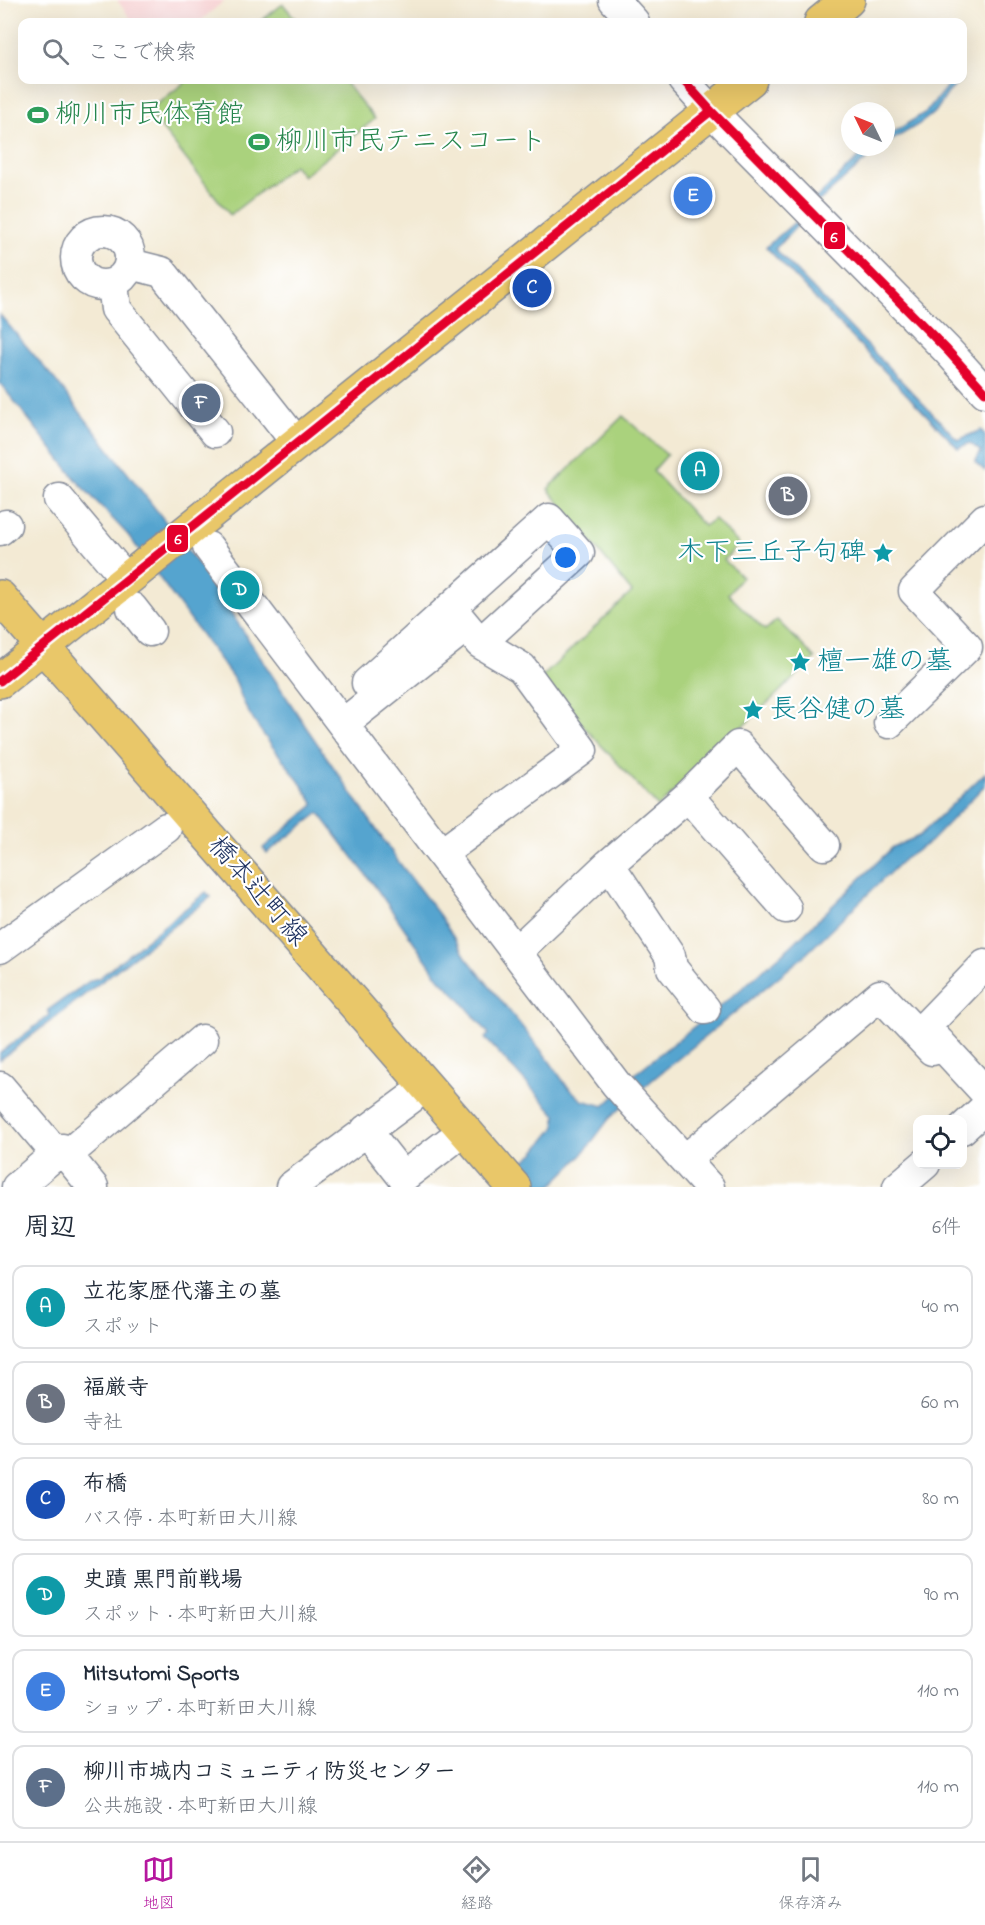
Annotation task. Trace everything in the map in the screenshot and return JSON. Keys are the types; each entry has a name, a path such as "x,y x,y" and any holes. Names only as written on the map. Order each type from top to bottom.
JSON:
{"main road":[{"path":"826,18 848,0"},
{"path":"0,681 42,647 138,597 297,443 745,84"},
{"name":"橋本辻町線","path":"0,597 508,1181"}],"street":[{"path":"614,0 630,18"},
{"path":"687,84 984,388"},
{"path":"215,432 116,309 121,274 162,272 297,443"},
{"path":"58,499 138,597"},
{"path":"889,723 967,647 914,591 985,519"},
{"path":"195,542 343,724 616,1084 709,1187"},
{"path":"343,724 455,629 522,668 582,750 441,854"},
{"path":"516,952 609,864 688,796 738,746 824,845"},
{"path":"688,796 786,908"},
{"path":"0,948 166,828"},
{"path":"609,864 670,956 672,968 705,1009"},
{"path":"985,965 925,1027 985,1092"},
{"path":"685,1160 880,994 932,1050 940,1043"},
{"path":"17,1187 202,1040"},
{"path":"0,1087 93,1187"},
{"path":"291,1187 411,1098"},
{"path":"967,1125 985,1108"},
{"path":"40,1114 62,1152"},
{"path":"366,1130 403,1177 449,1142"},
{"path":"898,1187 920,1169"}],"shaded area":[{"path":"117,0 225,0 204,18 130,18"}],"green space":[{"path":"283,4 295,18 264,18"},
{"name":"柳川市民テニスコート","path":"183,84 346,84 375,119 303,176 294,165 230,215 148,111"},
{"path":"623,416 667,455 653,471 704,526 714,519 739,544 724,560 742,577 728,594 765,630 777,620 815,658 658,807 540,679 632,592 548,489"}],"water":[{"path":"949,84 957,84 936,111 921,123 895,139 895,131 926,112"},
{"path":"860,156 871,156 819,201 815,199"},
{"path":"795,222 798,225 775,249 958,440 981,430 985,435 985,471 975,462 981,452 970,443 958,448 766,247"},
{"path":"0,315 56,381 203,570 306,727 398,861 440,916 466,957 548,1059 566,1085 582,1100 604,1106 629,1083 636,1073 791,946 893,847 919,836 985,773 985,785 930,842 904,859 804,956 651,1081 609,1119 582,1155 551,1186 493,1187 535,1152 555,1127 556,1115 485,1038 489,1034 439,978 374,885 319,813 267,853 263,848 314,805 305,789 250,715 236,682 128,535 78,482 0,383"},
{"path":"206,892 211,897 0,1060 0,1053 50,1015 48,1010 91,980 99,978"}],"transit line":[{"name":"6","path":"687,84 947,350 985,392"},
{"name":"6","path":"0,681 711,111"}],"place":[{"name":"柳川市民体育館","path":"38,115"},
{"name":"柳川市民テニスコート","path":"259,142"},
{"name":"Mitsutomi Sports","path":"693,196"},
{"name":"布橋","path":"532,288"},
{"name":"柳川市城内コミュニティ防災センター","path":"201,403"},
{"name":"立花家歴代藩主の墓","path":"700,471"},
{"name":"福厳寺","path":"788,496"},
{"name":"木下三丘子句碑","path":"883,553"},
{"name":"史蹟 黒門前戦場","path":"240,590"},
{"name":"檀一雄の墓","path":"800,662"},
{"name":"長谷健の墓","path":"753,710"}]}
